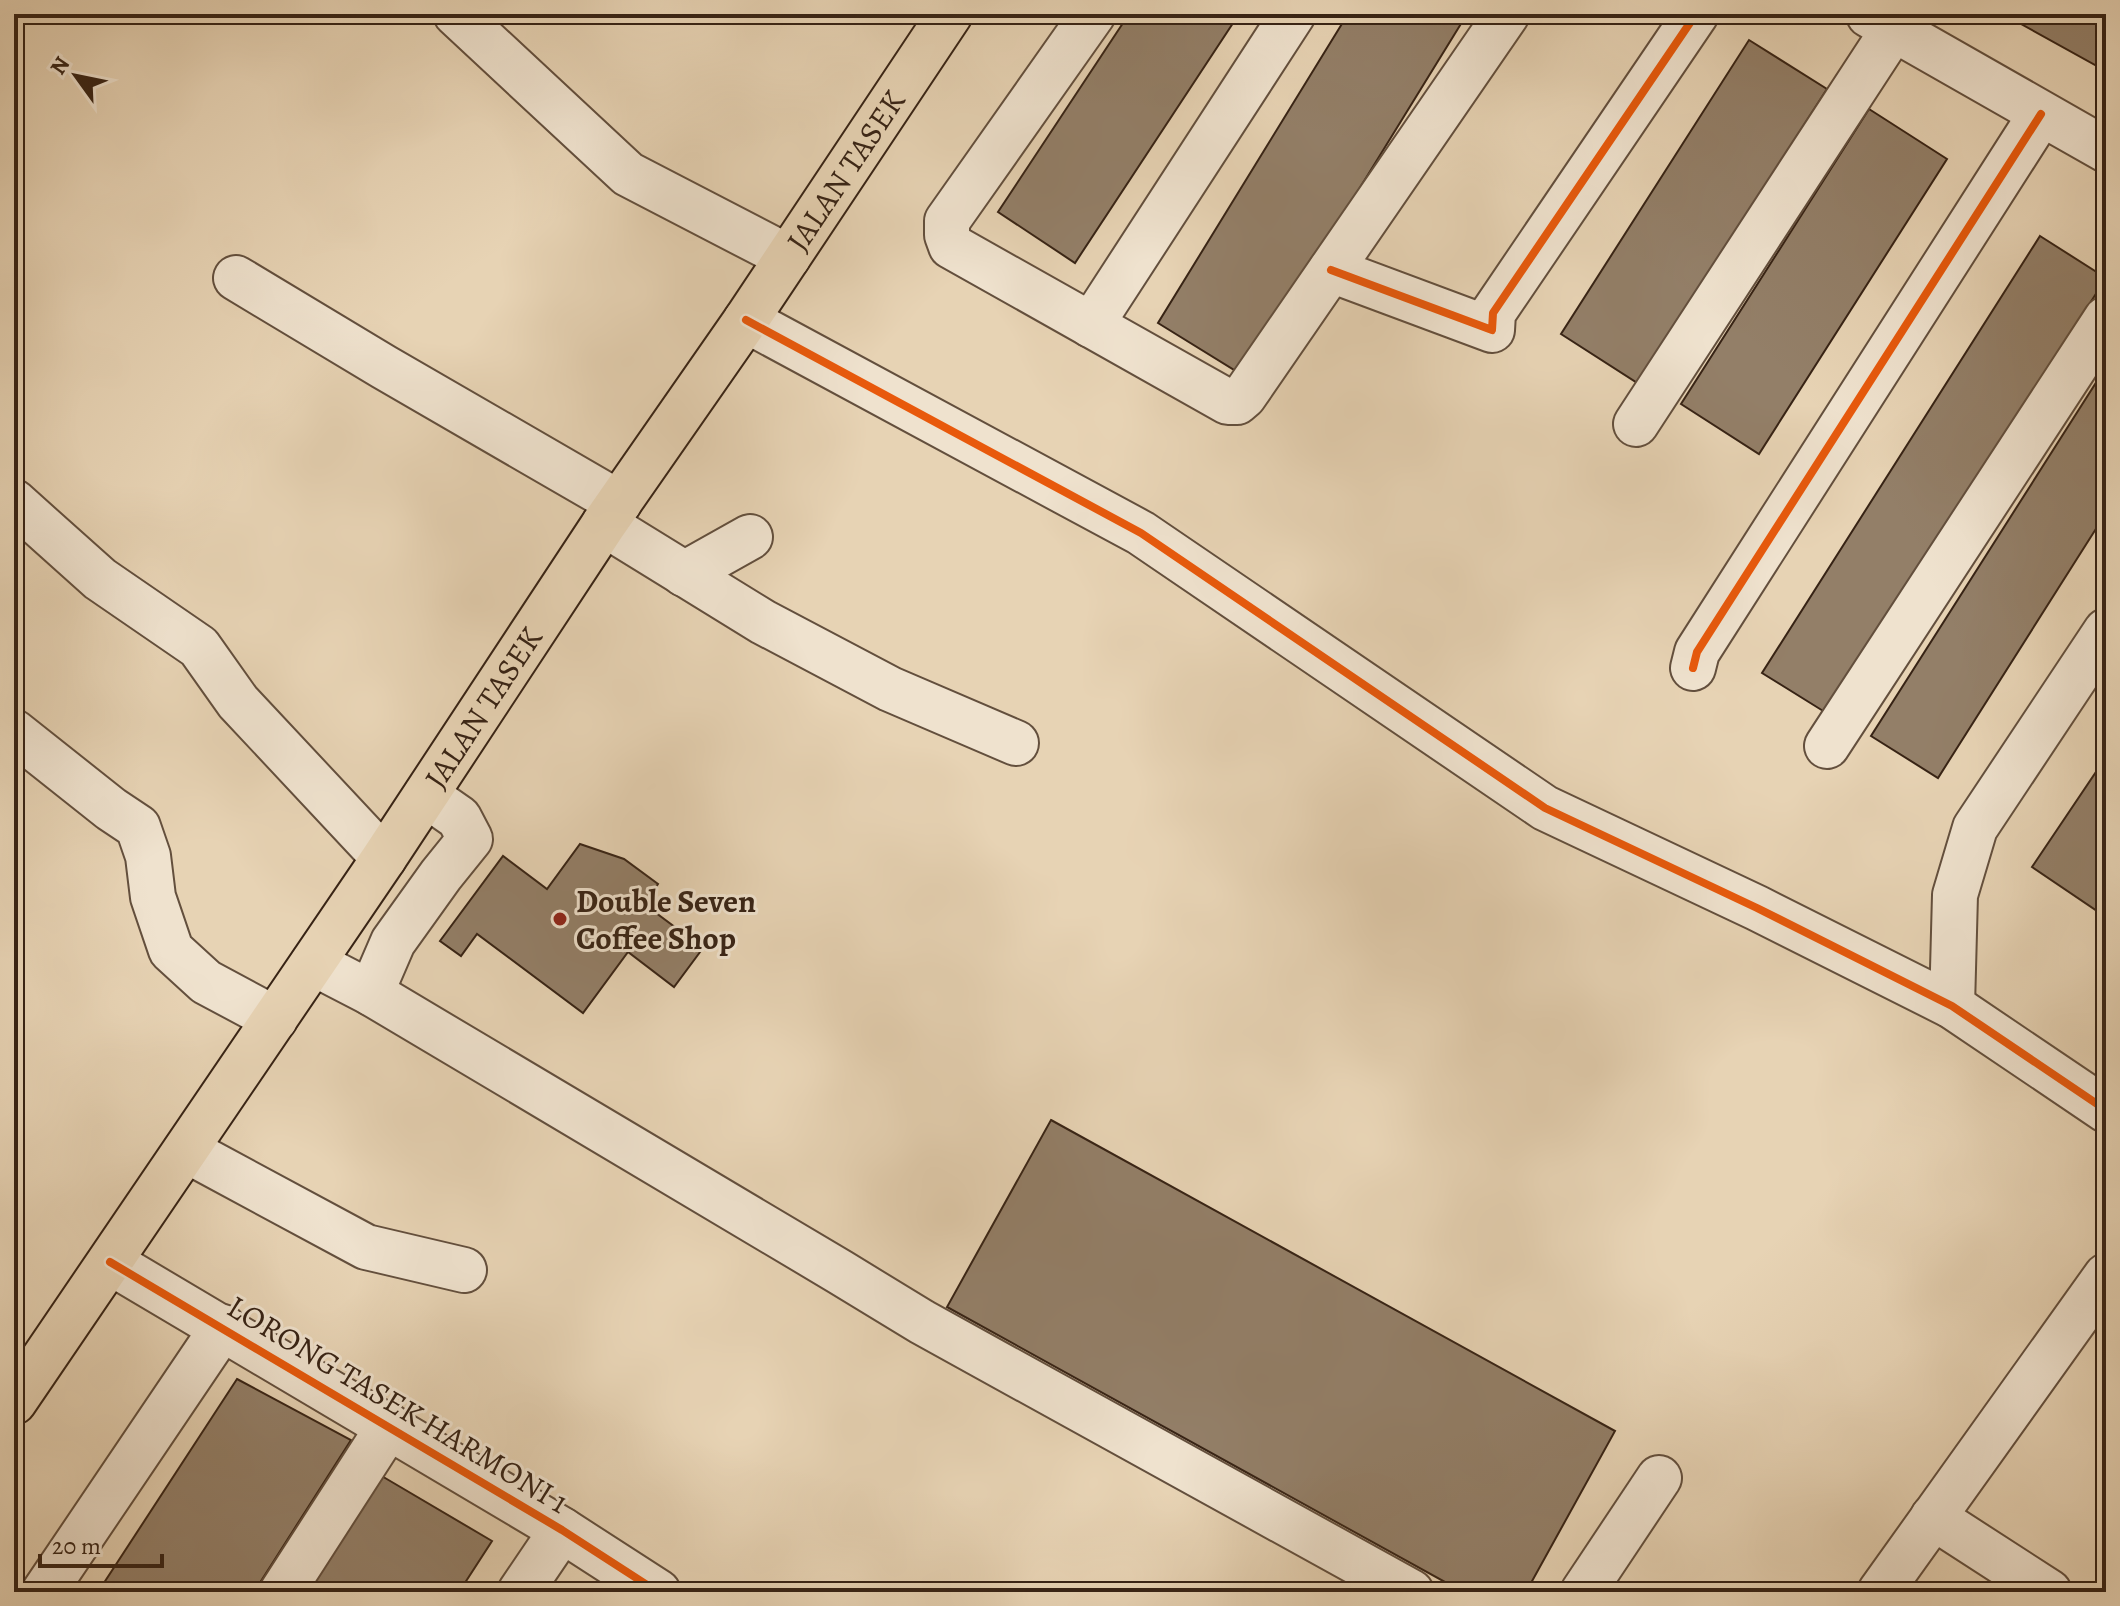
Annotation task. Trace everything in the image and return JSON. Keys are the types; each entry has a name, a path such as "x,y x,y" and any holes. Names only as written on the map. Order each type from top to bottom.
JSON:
{"main road":[{"name":"JALAN TASEK","path":"14,1402 384,858 950,14"}],"street":[{"path":"456,14 628,174 788,257"},
{"path":"1093,14 947,221 947,235 951,246 1228,402 1237,402 1244,396 1507,14"},
{"path":"1091,325 1293,14"},
{"path":"1331,270 1492,330 1493,313 1696,14"},
{"path":"1636,424 1883,20 2106,150"},
{"path":"1693,668 1697,652 2041,114"},
{"path":"236,278 384,367 612,514 684,574 763,622 890,689 1016,743"},
{"path":"1827,746 2106,319"},
{"path":"746,320 1141,533 1545,808 1757,908 1952,1006 2106,1110"},
{"path":"14,502 100,579 199,647 238,702 384,858"},
{"path":"684,574 750,537"},
{"path":"1952,1006 1955,895 1975,828 2106,631"},
{"path":"14,732 138,827 148,856 153,897 171,950 206,982 275,1019"},
{"path":"371,993 393,942 470,839 459,818 426,795"},
{"path":"313,963 371,993 922,1322 1411,1592"},
{"path":"186,1150 366,1247 464,1270"},
{"name":"LORONG TASEK HARMONI 1","path":"110,1262 562,1530 658,1592"},
{"path":"1880,1592 2106,1276"},
{"name":"LORONG TASEK HARMONI 1","path":"44,1592 223,1327"},
{"path":"282,1592 389,1426"},
{"path":"1583,1592 1659,1478"},
{"path":"1933,1517 2049,1592"},
{"path":"520,1592 562,1530"}],"building":[{"path":"1129,14 1239,14 1075,263 998,212"},
{"path":"1348,14 1467,14 1244,376 1158,323"},
{"path":"2003,14 2106,14 2106,71"},
{"path":"1749,40 1827,89 1639,384 1561,334"},
{"path":"1869,109 1947,159 1759,454 1681,404"},
{"path":"2040,236 2106,278 1828,714 1762,673"},
{"path":"2106,367 2106,513 1938,778 1871,736"},
{"path":"2106,757 2106,917 2032,867"},
{"name":"Double Seven Coffee Shop","path":"580,844 624,859 658,884 644,904 703,948 674,987 628,952 583,1013 477,934 461,956 440,941 503,856 547,889"},
{"path":"1051,1120 1615,1431 1526,1592 1463,1592 947,1307"},
{"path":"237,1379 351,1440 254,1592 98,1592"},
{"path":"380,1475 492,1541 459,1592 304,1592"}],"cycle path":[{"path":"1331,270 1492,330 1493,313 1696,14"},
{"path":"1693,668 1697,652 2041,114"},
{"path":"746,320 1141,533 1545,808 1757,908 1952,1006 2106,1110"},
{"path":"110,1262 562,1530 658,1592"}],"place":[{"name":"Double Seven Coffee Shop","path":"560,919"}]}
